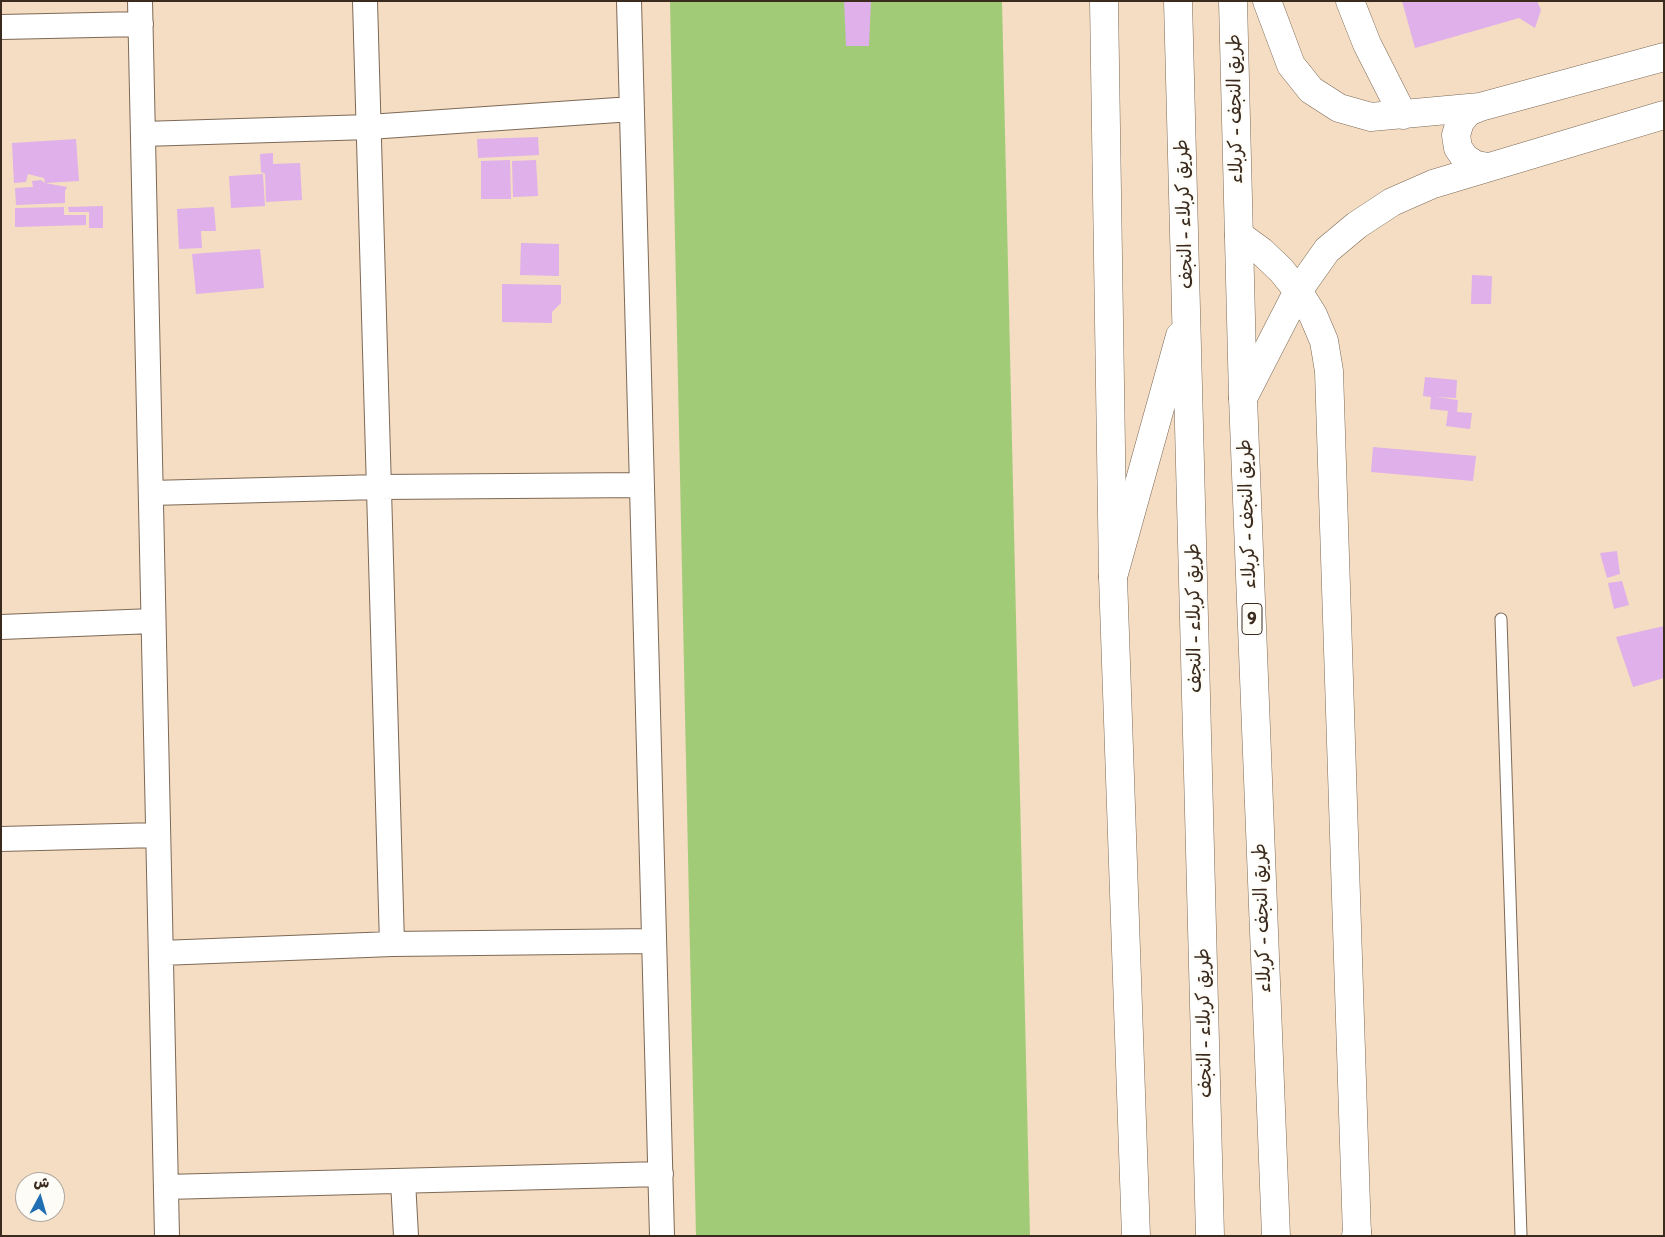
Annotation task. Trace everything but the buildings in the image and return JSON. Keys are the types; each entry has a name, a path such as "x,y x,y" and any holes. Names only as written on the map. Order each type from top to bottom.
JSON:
{"main road":[{"path":"1104,1 1113,576 1136,1236"},
{"name":"طريق کربلاء - النجف","path":"1178,1 1188,308 1210,1236"},
{"name":"طريق النجف - کربلاء","path":"1234,1 1243,398 1276,1236"},
{"path":"1267,1 1291,65 1312,90 1339,108 1370,117 1480,107"},
{"path":"1350,1 1370,51 1403,115"},
{"path":"1489,167 1476,165 1465,158 1458,148 1456,135 1460,122 1468,112 1480,107 1664,57"},
{"path":"1243,398 1298,291 1327,250 1357,225 1392,202 1432,184 1664,115"},
{"path":"1239,235 1261,251 1281,270 1298,291 1313,315 1324,342 1329,371 1357,1234"},
{"path":"1113,576 1188,308"}],"street":[{"path":"365,1 392,944"},
{"path":"629,1 662,1236"},
{"path":"1,27 140,13 166,1236"},
{"path":"143,134 369,127 632,109"},
{"path":"151,493 379,487 642,485"},
{"path":"1,627 153,621"},
{"path":"1,839 158,835"},
{"path":"161,953 392,944 654,941"},
{"path":"166,1187 661,1174"},
{"path":"403,1181 406,1236"}],"lane":[{"path":"1501,619 1521,1236"}],"green space":[{"path":"670,1 1002,1 1030,1236 696,1236"}]}
